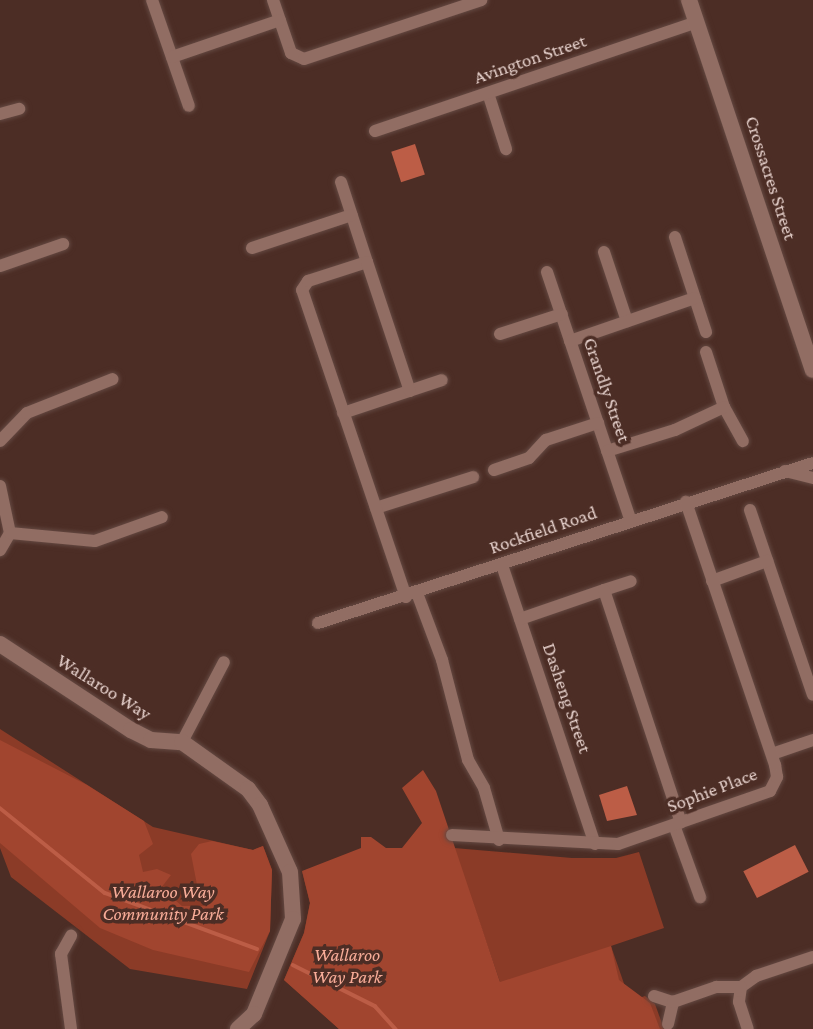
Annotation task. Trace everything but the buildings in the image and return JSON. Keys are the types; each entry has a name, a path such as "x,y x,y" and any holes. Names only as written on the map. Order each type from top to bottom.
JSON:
{"street":[{"path":"152,0 189,106"},
{"path":"273,0 291,53 304,59 481,0"},
{"name":"Crossacres Street","path":"689,0 813,370"},
{"path":"172,57 280,20"},
{"name":"Avington Street","path":"375,131 697,22"},
{"path":"488,93 506,149"},
{"path":"0,114 19,109"},
{"path":"341,182 410,391"},
{"path":"252,248 352,215"},
{"path":"676,237 706,332"},
{"path":"0,266 63,244"},
{"path":"604,252 628,321"},
{"path":"367,262 308,281 302,290 376,509 411,595 442,660 468,760 484,788 499,840"},
{"name":"Grandly Street","path":"547,272 631,521"},
{"path":"570,341 695,298"},
{"path":"500,334 562,314"},
{"path":"706,352 724,407 743,441"},
{"path":"0,440 36,408 113,380"},
{"path":"344,413 442,380"},
{"path":"607,451 676,430 724,407"},
{"path":"494,470 529,458 546,440 598,423"},
{"name":"Rockfield Road","path":"317,623 502,565 781,470 813,463"},
{"path":"781,470 813,478"},
{"path":"376,509 473,477"},
{"path":"0,486 10,533 0,550"},
{"name":"Sophie Place","path":"452,835 499,840 618,844 770,791 777,777 772,754 686,502"},
{"path":"750,510 813,695"},
{"path":"10,533 95,541 162,517"},
{"path":"712,581 768,561"},
{"name":"Dasheng Street","path":"502,565 595,844"},
{"path":"520,619 631,581"},
{"path":"604,590 700,897"},
{"name":"Wallaroo Way","path":"0,644 131,730 150,740 182,742 248,789 270,824 295,894 285,940 254,1014 239,1029"},
{"path":"182,742 224,662"},
{"path":"772,754 813,740"},
{"path":"71,936 61,954 71,1029"},
{"path":"748,1029 739,1002 741,988 756,976 813,957"},
{"path":"654,996 673,1002 716,986 741,988"},
{"path":"668,1024 673,1002"}],"green space":[{"name":"Wallaroo Way Community Park","path":"0,729 153,827 253,850 263,846 272,870 270,931 247,989 130,969 11,877 0,848"},
{"name":"Wallaroo Way Community Park","path":"0,740 87,785 144,821 153,844 139,855 143,872 157,869 171,875 161,888 182,906 207,906 198,890 191,854 199,844 212,841 253,850 263,846 272,870 270,931 249,972 153,950 100,928 0,843"},
{"name":"Wallaroo Way Park","path":"423,770 436,791 500,982 611,946 619,980 650,1003 660,1029 339,1029 284,980 304,933 310,903 302,871 361,848 361,837 371,837 386,848 402,848 422,823 402,788"},
{"path":"454,848 572,858 616,858 639,852 664,928 611,946 630,1001 645,996 655,1004 664,1029 339,1029 284,980 304,933 310,903 302,871 500,982"}],"shaded area":[{"path":"415,144 425,174 401,182 391,152"},
{"path":"627,786 637,815 607,821 599,795"},
{"path":"795,845 809,872 757,898 743,871"}],"waterway":[{"path":"0,808 105,893 257,949"},
{"path":"293,965 375,1006 396,1029"}]}
